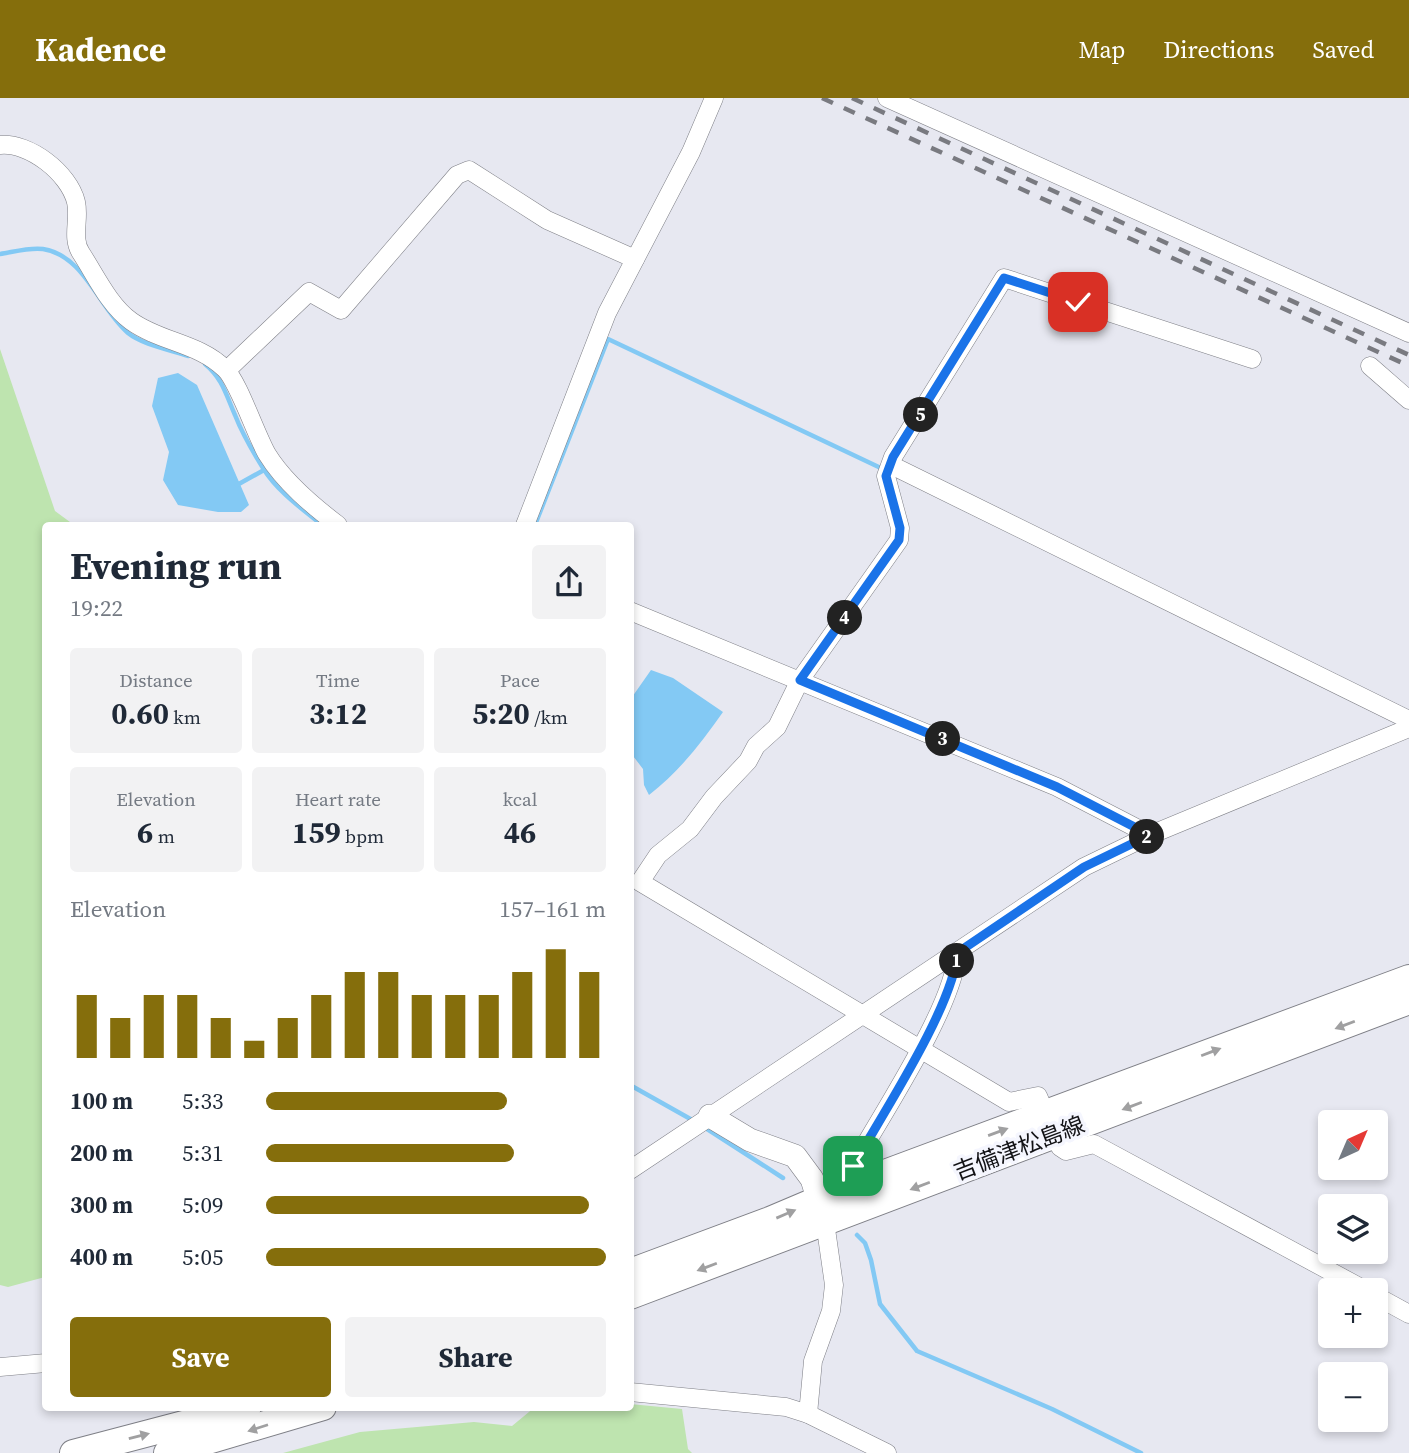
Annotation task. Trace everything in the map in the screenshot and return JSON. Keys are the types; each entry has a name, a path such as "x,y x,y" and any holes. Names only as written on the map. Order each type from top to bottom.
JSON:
{"main road":[{"name":"吉備津松島線","path":"1051,1125 1409,978"},
{"name":"吉備津松島線","path":"634,1271 822,1211 1051,1125 1409,1001"},
{"name":"吉備津松島線","path":"634,1294 822,1211"},
{"path":"73,1453 233,1411"},
{"path":"167,1453 309,1411"}],"street":[{"path":"526,522 607,313 691,152 714,98"},
{"path":"887,98 1409,333"},
{"path":"0,145 23,148 47,164 70,186 76,203 76,246 117,309 134,323 201,351 227,370 268,455 285,477 335,522"},
{"path":"227,370 309,292 341,310 457,175 468,170 547,220 635,259"},
{"path":"1252,359 1004,278 893,457 889,470 900,528 899,540 800,680 777,727 756,746 748,761 714,797 690,829 658,855 639,882 1009,1102 1038,1096 1066,1151 1094,1144 1343,1278"},
{"path":"1370,366 1409,400"},
{"path":"889,470 1405,731"},
{"path":"634,613 1057,787 1150,835"},
{"path":"634,1167 1084,867 1150,835 1405,731"},
{"path":"853,1166 920,1048 956,972 957,953"},
{"path":"703,1121 795,1156 812,1179 822,1211 834,1285 831,1311 813,1362 808,1414"},
{"path":"1388,1303 1409,1314"},
{"path":"0,1367 42,1363"},
{"path":"634,1392 786,1407 808,1414 887,1453"}],"green space":[{"path":"0,349 55,511 70,522 42,522 42,1278 8,1287 0,1285"},
{"path":"634,1404 682,1409 688,1449 692,1453 283,1453 360,1432 474,1422 512,1426 530,1411 634,1411"}],"water":[{"path":"178,373 197,385 249,505 241,512 218,512 178,505 163,480 169,452 152,406 158,378"},
{"path":"651,670 673,678 723,712 689,756 649,795 644,785 643,769 634,757 634,694"}],"waterway":[{"path":"0,254 43,249 70,261 128,333 149,344 188,356"},
{"path":"536,522 608,339 885,470"},
{"path":"205,364 220,381 244,435 269,476 290,499 318,522"},
{"path":"237,485 264,470"},
{"path":"634,1087 694,1121"},
{"path":"704,1127 783,1178"},
{"path":"857,1235 865,1243 871,1260 880,1304 917,1351 1052,1409 1141,1453"}],"railway":[{"path":"822,98 1409,366"},
{"path":"852,98 1409,355"}],"route":[{"path":"853,1166 920,1048 956,972 957,953 1084,867 1150,835 1057,787 800,680 899,540 900,528 886,476 893,457 1004,278 1078,302"}]}
